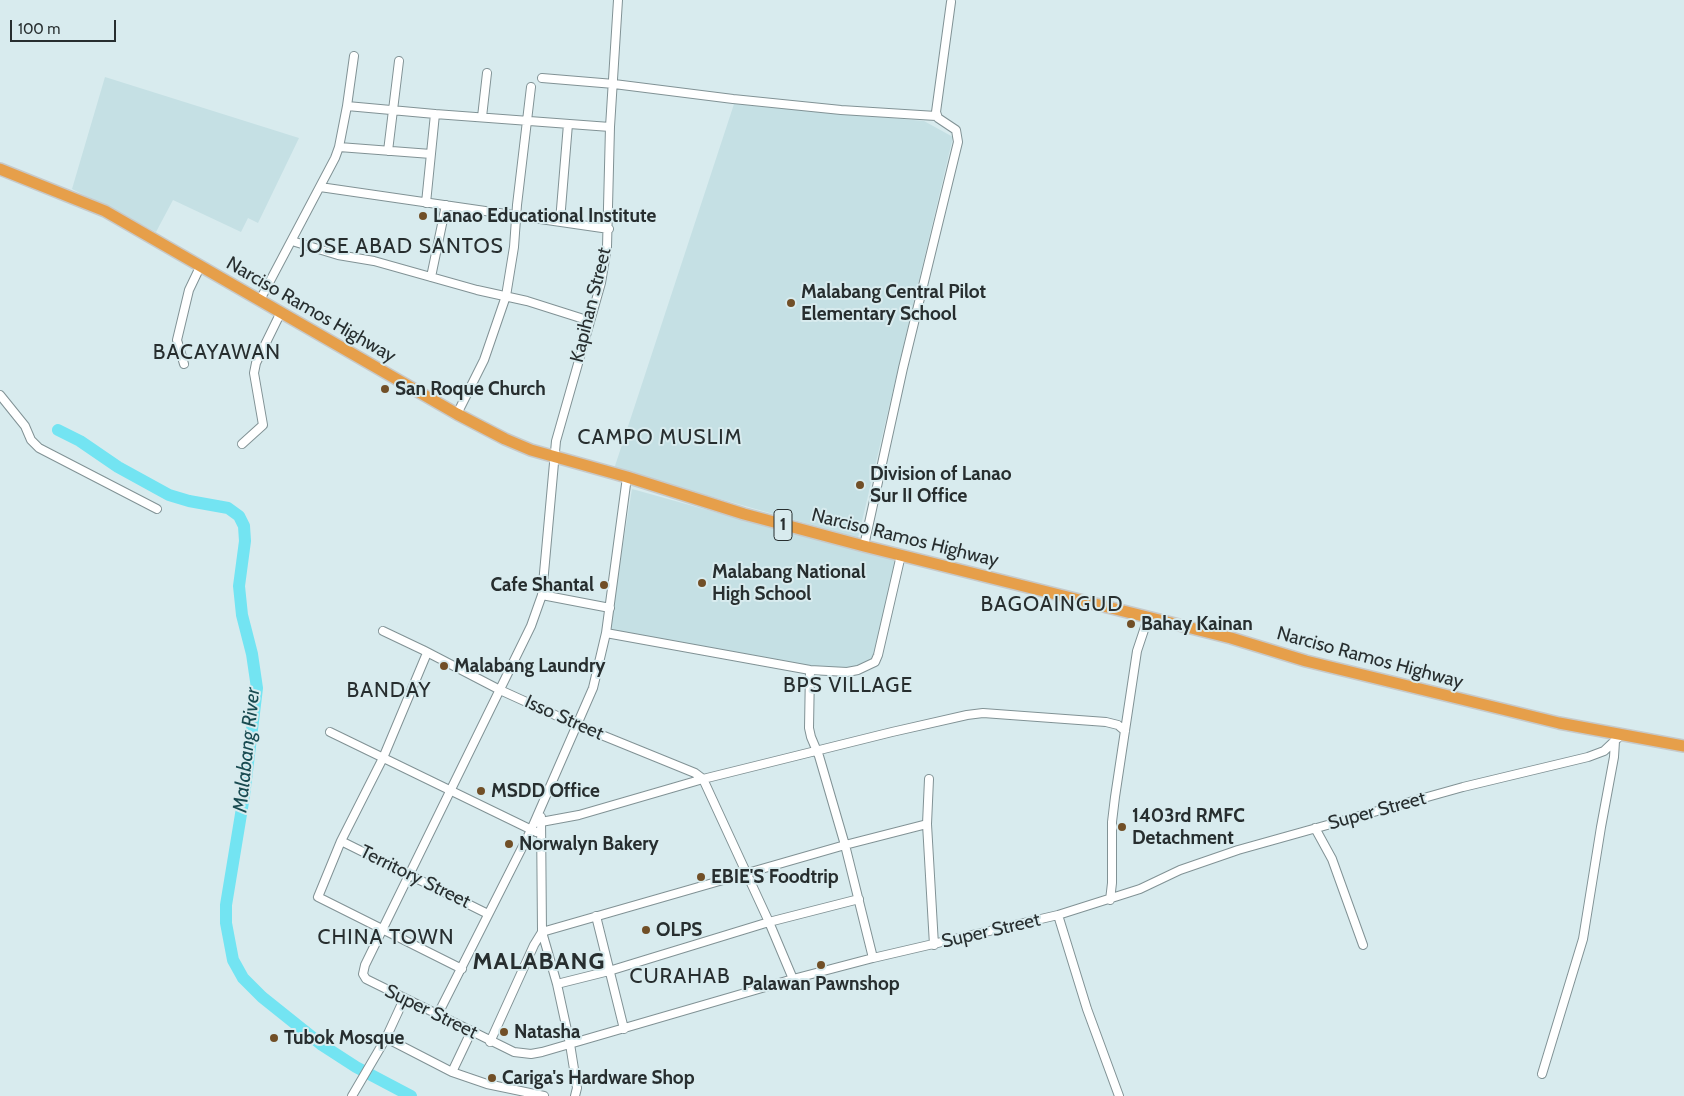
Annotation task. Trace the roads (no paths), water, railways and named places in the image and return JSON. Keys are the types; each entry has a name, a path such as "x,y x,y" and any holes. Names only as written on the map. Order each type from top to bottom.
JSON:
{"highway":[{"name":"Narciso Ramos Highway","path":"0,169 105,211 457,414 518,445 553,457 744,514 1231,638 1306,662 1619,738 1684,746"}],"street":[{"name":"Kapihan Street","path":"363,974 364,968 531,626 542,595 553,457 560,421 605,264 608,229 610,127 618,0"},
{"path":"936,116 951,2"},
{"path":"260,300 320,188 339,147 354,56"},
{"path":"388,151 399,60"},
{"path":"482,117 487,73"},
{"path":"542,78 614,84 816,108 936,116 956,130 958,142 899,388 864,546"},
{"path":"457,414 488,351 506,296 512,260 531,87"},
{"path":"347,106 610,127"},
{"path":"426,202 435,114"},
{"path":"560,221 568,124"},
{"path":"339,147 431,154"},
{"path":"320,188 608,229"},
{"path":"431,277 446,205"},
{"path":"292,241 328,252 374,261 544,306 590,321"},
{"path":"184,364 178,346 178,333 189,290 200,267"},
{"path":"242,444 263,425 254,373 256,363 281,312"},
{"path":"0,395 24,426 31,440 39,448 158,509"},
{"path":"437,1016 531,830 593,688 606,633 627,478"},
{"path":"606,633 810,670 847,672 858,670 874,662 878,655 901,555"},
{"path":"542,595 610,608"},
{"path":"1110,900 1113,809 1137,651 1148,618"},
{"name":"Isso Street","path":"384,631 500,690 577,725 687,770 703,779"},
{"path":"427,653 383,758 341,841 318,897 462,969"},
{"path":"810,670 809,728 845,845 873,958"},
{"path":"541,822 579,816 703,779 967,715 983,714 1106,722 1118,725 1125,730"},
{"path":"330,732 540,834"},
{"path":"1542,1074 1583,939 1601,827 1619,738"},
{"name":"Super Street","path":"363,974 368,981 490,1042 514,1052 531,1054 624,1030 792,979 1058,915 1110,900 1140,889 1188,867 1238,850 1463,787 1588,757 1604,751 1619,738"},
{"path":"703,779 769,922 792,979"},
{"path":"929,779 927,824 934,945"},
{"path":"541,808 542,932 557,984 570,1044 577,1088 576,1096"},
{"path":"490,1042 542,932 845,845 927,824"},
{"path":"1315,828 1332,859 1363,945"},
{"name":"Territory Street","path":"341,841 488,914"},
{"path":"557,984 609,971 769,922 859,899"},
{"path":"1058,915 1087,1008 1119,1096"},
{"path":"596,916 624,1030"},
{"path":"354,1092 386,1038 404,999"},
{"path":"452,1072 471,1032"},
{"path":"386,1038 452,1072 487,1084 544,1096"}],"waterway":[{"name":"Malabang River","path":"58,430 80,441 118,467 169,495 189,501 228,508 239,516 244,526 245,541 239,586 242,615 252,654 257,688 244,796 226,905 226,923 233,960 243,978 262,997 322,1045 356,1067 411,1096"}],"place":[{"name":"Lanao Educational Institute","path":"423,216"},
{"name":"Malabang Central Pilot Elementary School","path":"791,303"},
{"name":"San Roque Church","path":"385,389"},
{"name":"Division of Lanao Sur II Office","path":"860,485"},
{"name":"Malabang National High School","path":"702,583"},
{"name":"Cafe Shantal","path":"604,585"},
{"name":"Bahay Kainan","path":"1131,624"},
{"name":"Malabang Laundry","path":"444,666"},
{"name":"MSDD Office","path":"481,791"},
{"name":"1403rd RMFC Detachment","path":"1122,827"},
{"name":"Norwalyn Bakery","path":"509,844"},
{"name":"EBIE'S Foodtrip","path":"701,877"},
{"name":"OLPS","path":"646,930"},
{"name":"Palawan Pawnshop","path":"821,965"},
{"name":"Natasha","path":"504,1032"},
{"name":"Tubok Mosque","path":"274,1038"},
{"name":"Cariga's Hardware Shop","path":"492,1078"}],"district":[{"name":"JOSE ABAD SANTOS","path":"402,247"},
{"name":"BACAYAWAN","path":"217,353"},
{"name":"CAMPO MUSLIM","path":"660,438"},
{"name":"BAGOAINGUD","path":"1052,605"},
{"name":"BPS VILLAGE","path":"848,686"},
{"name":"BANDAY","path":"389,691"},
{"name":"CHINA TOWN","path":"386,938"},
{"name":"MALABANG","path":"539,962"},
{"name":"CURAHAB","path":"680,977"}]}
